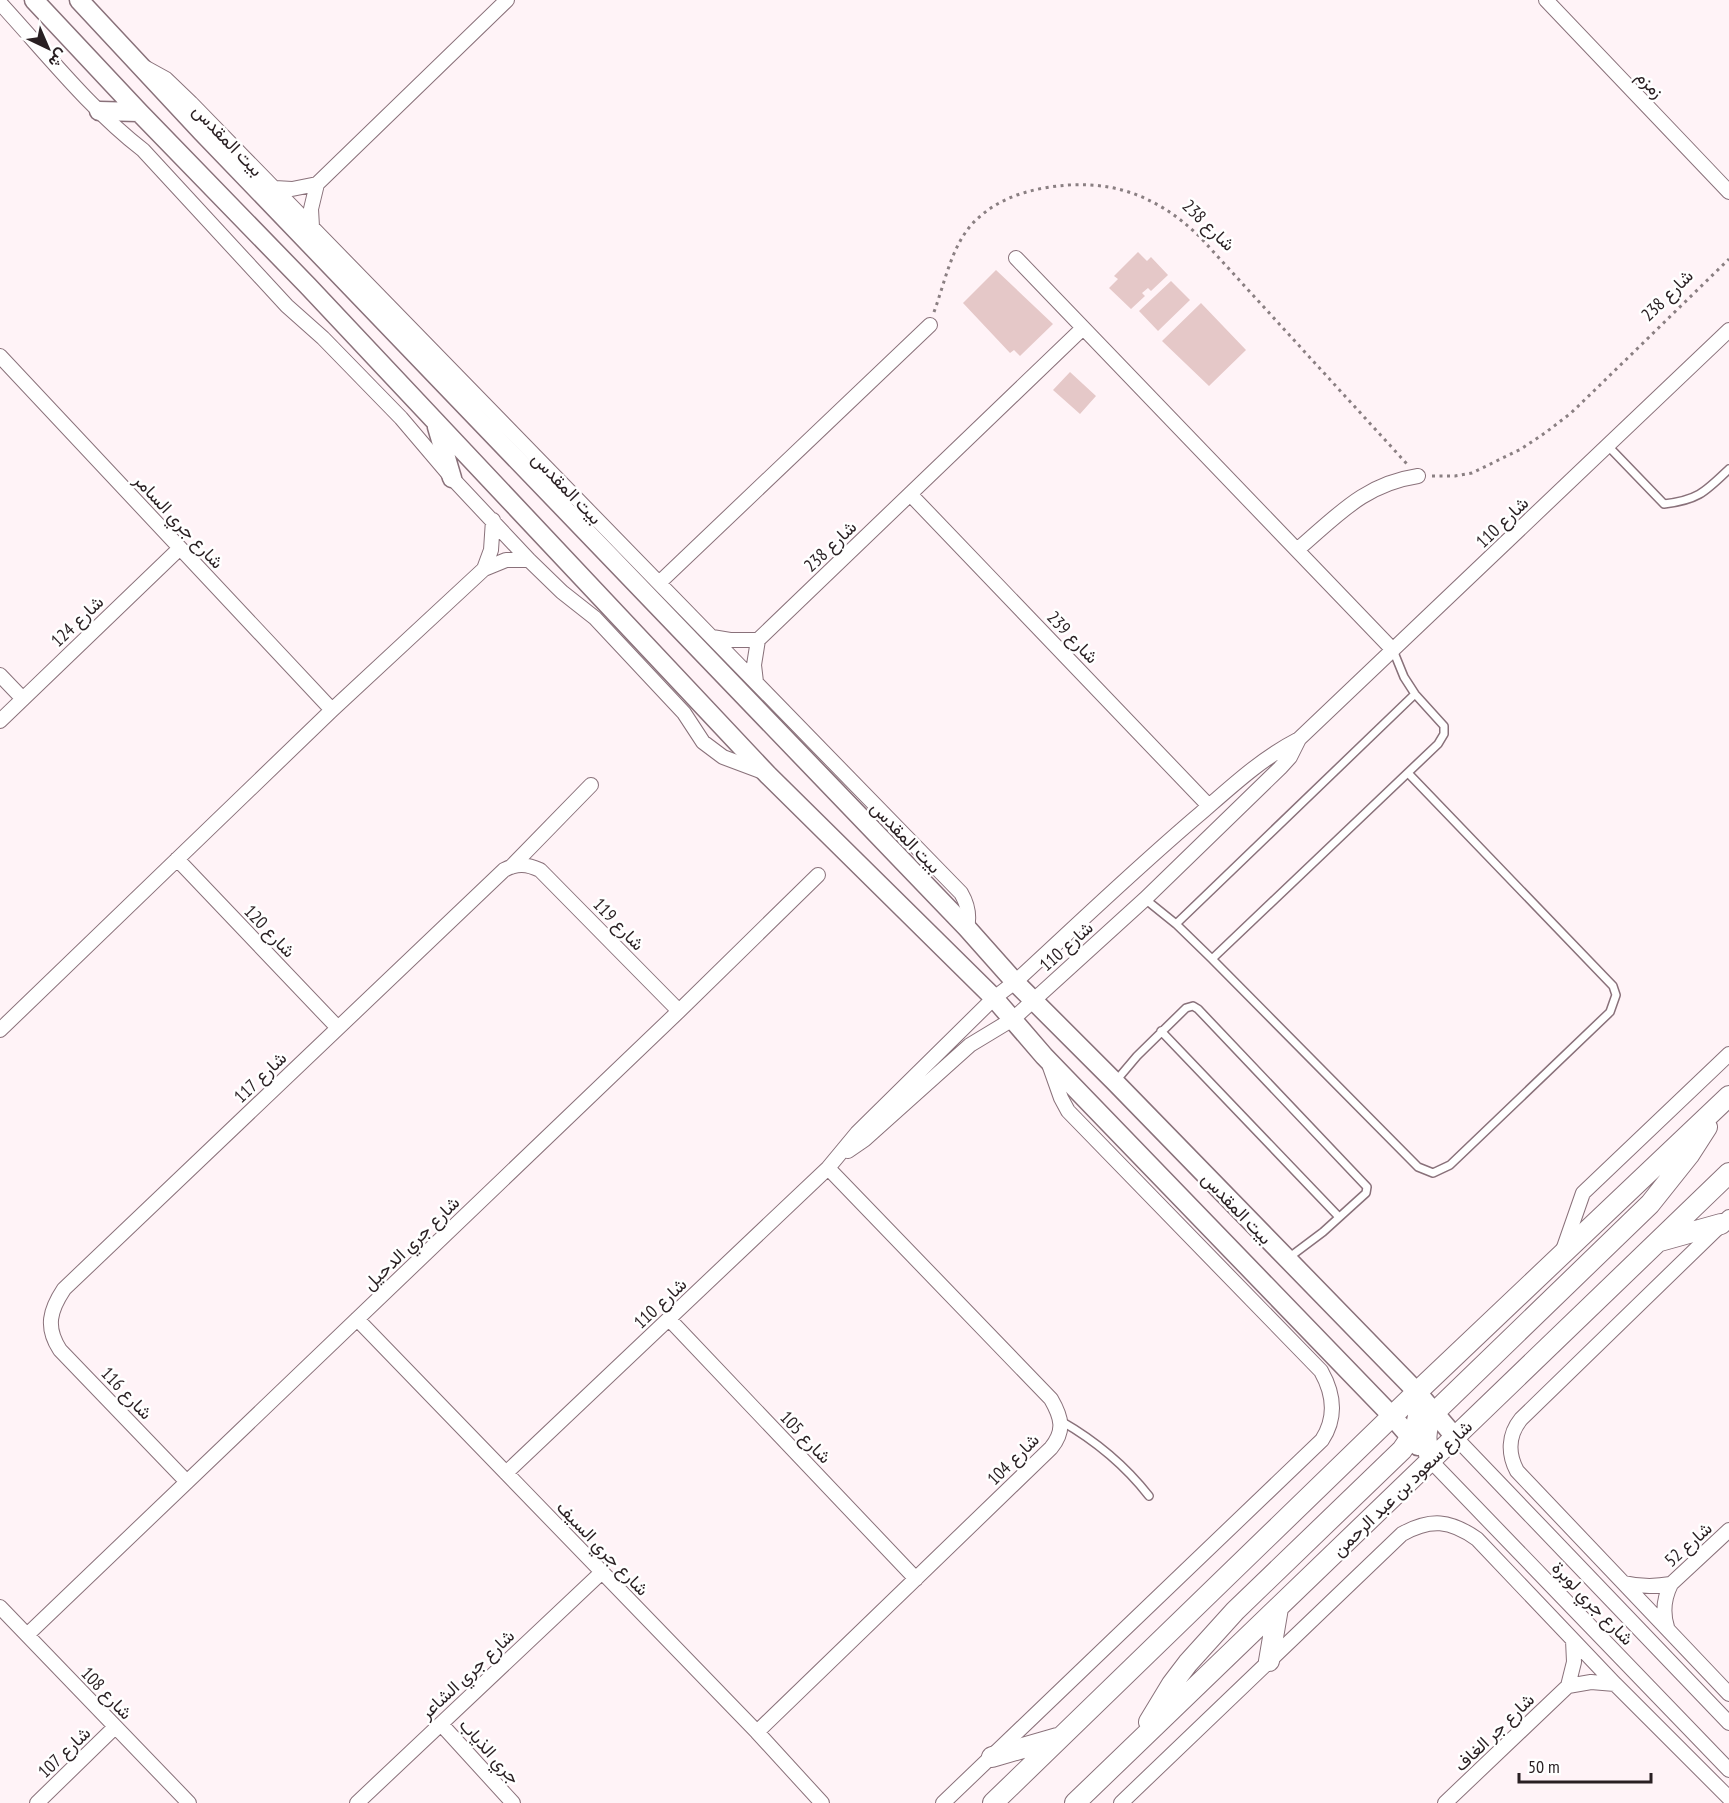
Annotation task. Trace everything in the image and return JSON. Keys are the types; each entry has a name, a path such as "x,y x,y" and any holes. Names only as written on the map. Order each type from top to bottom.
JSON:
{"main road":[{"path":"993,1803 1392,1416 1726,1099"},
{"path":"1431,1461 1426,1438 1429,1421 1434,1413 1650,1204 1689,1155 1726,1099"},
{"name":"شارع سعود بن عبد الرحمن","path":"1075,1803 1729,1173"},
{"path":"1658,1242 1725,1221"},
{"path":"1133,1748 1172,1684 1209,1639 1235,1611 1402,1450 1411,1438 1418,1422 1417,1392"},
{"path":"1269,1661 1278,1608"},
{"path":"992,1757 1062,1736"}],"street":[{"name":"بيت المقدس","path":"34,0 308,286 768,775 994,998 1044,1056 1392,1416 1431,1461"},
{"name":"بيت المقدس","path":"79,0 141,66 659,583 961,893 969,913 967,928"},
{"path":"275,188 300,188 317,184 507,0"},
{"name":"زمزم","path":"1545,0 1729,192"},
{"name":"بيت المقدس","path":"0,3 99,111 155,162 287,306 323,338 401,418 452,478 529,560 562,592 595,618 684,713 703,741 723,757 768,775"},
{"name":"بيت المقدس","path":"141,66 159,74 173,84 275,188 312,227 358,284 967,928 1015,982 1417,1392 1455,1437"},
{"path":"99,111 139,112"},
{"path":"312,227 311,209 317,184"},
{"path":"1016,258 1393,650"},
{"path":"659,583 930,325"},
{"name":"شارع 238","path":"758,640 1083,328"},
{"name":"شارع 110","path":"833,1163 857,1133 994,998 1015,982 1209,806 1274,753 1299,739 1729,330"},
{"name":"شارع جري السامر","path":"0,356 332,710"},
{"path":"434,420 452,478"},
{"path":"1297,550 1361,496 1388,482 1418,476"},
{"name":"شارع 239","path":"910,494 1209,806"},
{"path":"484,569 491,550 493,520"},
{"name":"شارع 124","path":"0,721 180,548"},
{"path":"0,1030 332,710 484,569 506,560 529,560"},
{"path":"712,637 730,640 758,640 754,665 756,682"},
{"path":"0,675 23,699"},
{"name":"شارع 110","path":"506,1473 833,1163 864,1140 970,1045 1013,1019 1145,899 1285,763 1299,739"},
{"name":"شارع 117","path":"50,1324 55,1302 64,1289 504,870 511,867 591,785"},
{"name":"شارع 120","path":"177,859 338,1028"},
{"name":"شارع 119","path":"511,867 520,864 540,870 679,1011"},
{"name":"شارع جري الدحيل","path":"27,1635 818,875"},
{"path":"1560,1257 1583,1193 1729,1054"},
{"name":"بيت المقدس","path":"992,1757 1322,1440 1331,1422 1332,1399 1321,1371 1068,1110 1061,1098 1054,1074 1044,1056"},
{"path":"833,1163 1051,1399 1061,1422"},
{"name":"شارع جري لوبرة","path":"1725,1221 1521,1419 1514,1427 1511,1436 1512,1458 1517,1472 1729,1694"},
{"name":"شارع جري السيف","path":"357,1319 757,1732 822,1803"},
{"name":"شارع 105","path":"669,1319 916,1579"},
{"name":"شارع 116","path":"50,1324 60,1350 187,1482"},
{"name":"شارع 104","path":"757,1732 1051,1449 1060,1434 1061,1422"},
{"name":"شارع جري لوبرة","path":"1455,1437 1729,1723"},
{"name":"شارع جري لوبرة","path":"1431,1461 1729,1770"},
{"name":"شارع سعود بن عبد الرحمن","path":"1121,1803 1396,1539 1424,1524 1450,1524 1477,1539 1573,1640"},
{"name":"شارع 52","path":"1667,1628 1664,1608 1671,1584 1729,1530"},
{"name":"شارع جري الشاعر","path":"357,1803 602,1572"},
{"name":"شارع 52","path":"1624,1583 1639,1587 1671,1584"},
{"name":"شارع 108","path":"0,1607 189,1803"},
{"path":"1573,1640 1729,1798"},
{"path":"1573,1640 1574,1662 1568,1686 1591,1682 1615,1684"},
{"name":"شارع جر الغاف","path":"1445,1803 1568,1686"},
{"name":"جري الذياب","path":"441,1724 513,1803"},
{"name":"شارع 107","path":"37,1803 115,1727"},
{"path":"1693,1733 1701,1769"},
{"path":"943,1803 992,1757"}],"lane":[{"path":"1608,446 1664,504 1698,496 1717,482 1729,469"},
{"path":"1212,959 1442,740 1444,726 1415,694 1404,677 1393,650"},
{"path":"1176,924 1415,694"},
{"path":"1145,899 1176,924 1212,959 1418,1167 1433,1173 1450,1165 1610,1012 1616,995 1614,986 1408,773"},
{"path":"1115,1082 1161,1031 1189,1006 1196,1007 1206,1017 1367,1187 1366,1193 1340,1217 1287,1260"},
{"path":"1161,1031 1340,1217"},
{"path":"1061,1422 1082,1433 1110,1454 1149,1496"}],"path":[{"name":"شارع 238","path":"930,325 953,255 961,240 971,225 996,204 1027,191 1061,185 1097,185 1133,193 1167,210 1199,236 1418,476 1455,476 1472,473 1521,449 1571,413 1729,259"}],"building":[{"path":"1138,252 1147,261 1151,257 1168,275 1151,291 1148,288 1142,293 1145,296 1131,309 1109,288 1118,279 1114,276"},
{"path":"996,270 1053,324 1020,356 1014,350 1010,353 963,303"},
{"path":"1171,281 1190,300 1158,331 1139,311"},
{"path":"1201,303 1246,350 1209,386 1162,341"},
{"path":"1070,372 1096,396 1080,414 1053,390"}]}
